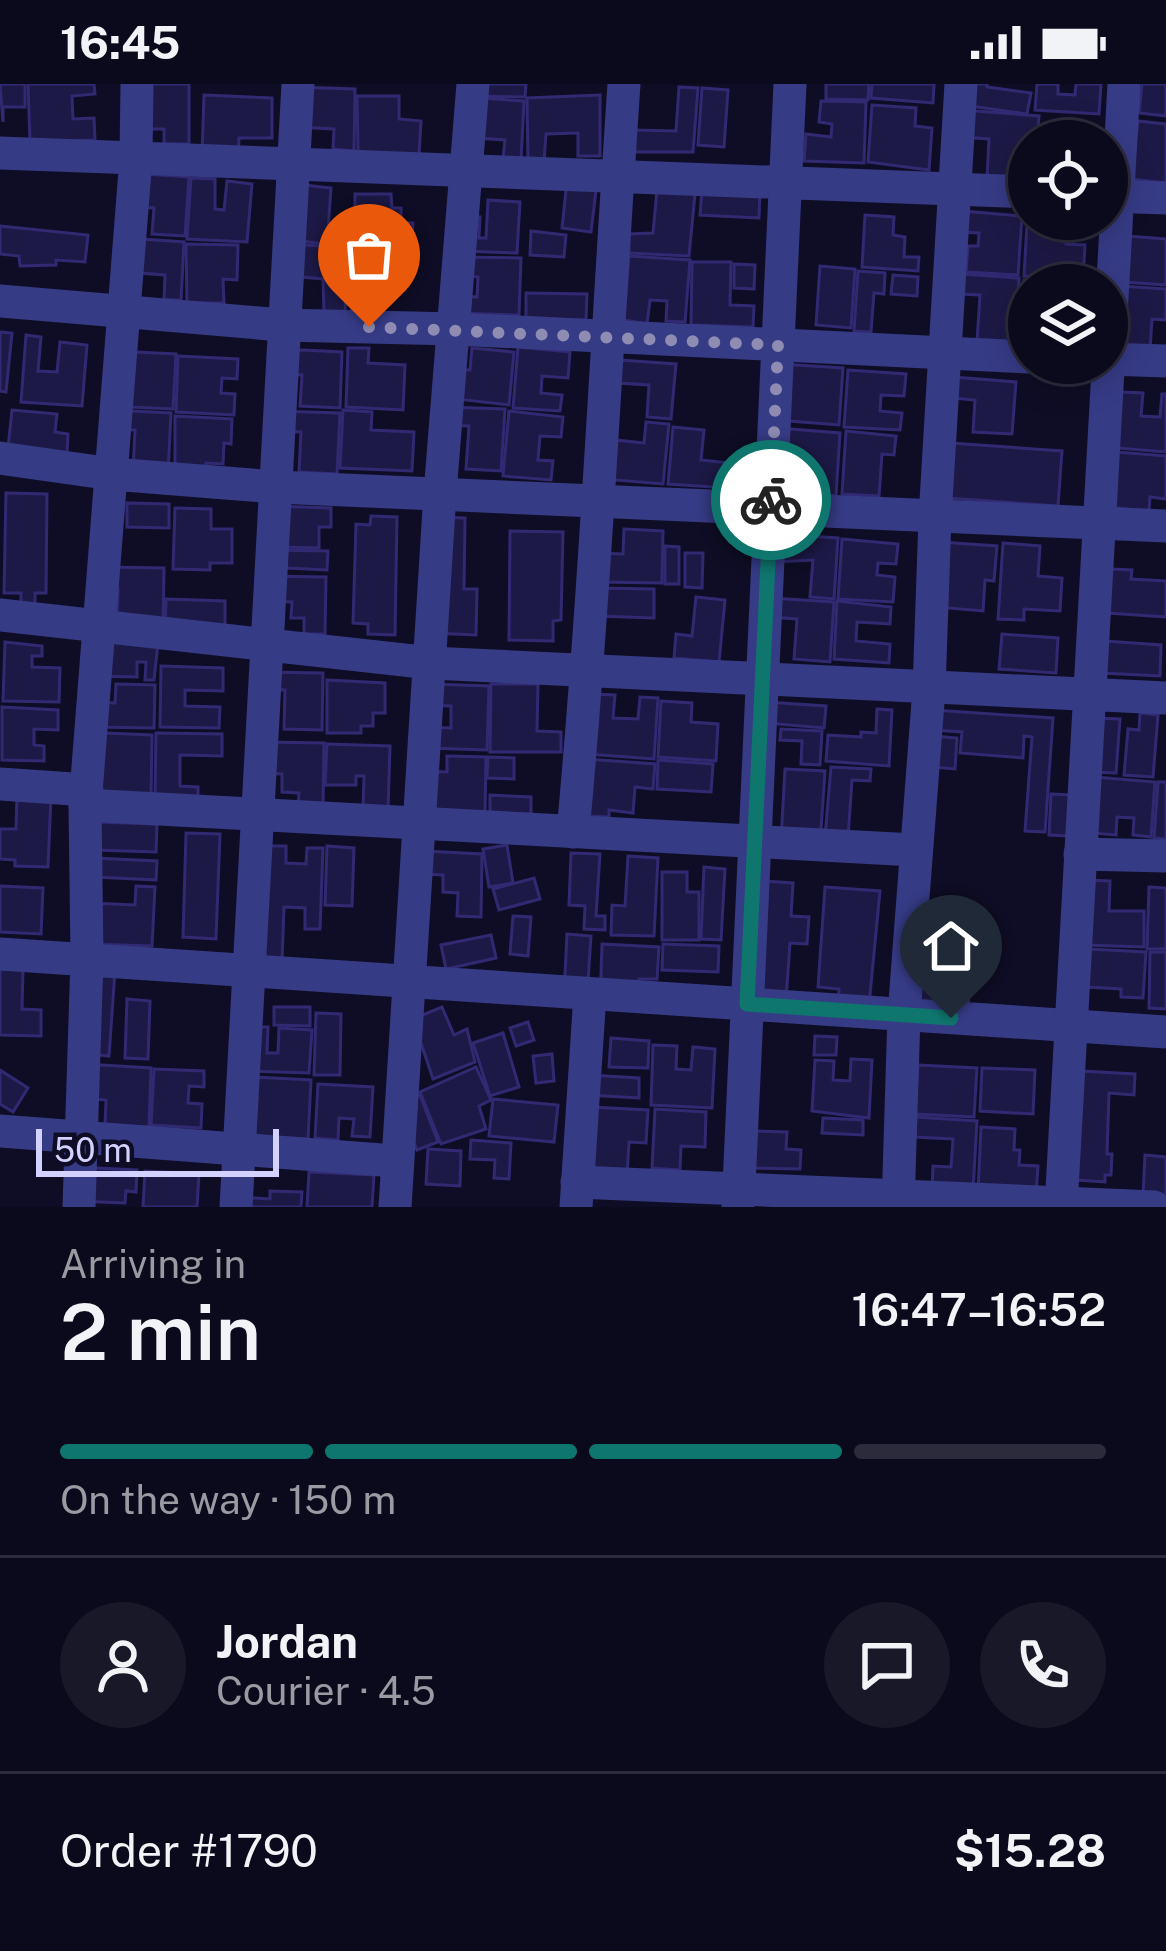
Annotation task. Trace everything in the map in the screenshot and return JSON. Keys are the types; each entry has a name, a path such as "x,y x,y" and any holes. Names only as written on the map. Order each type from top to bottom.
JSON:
{"street":[{"path":"80,1207 86,798 136,158 137,84"},
{"path":"236,1207 298,84"},
{"path":"394,1207 440,494 473,84"},
{"path":"573,832 588,673 624,84"},
{"path":"738,1198 790,84"},
{"path":"898,1201 904,1015 929,689 961,84"},
{"path":"1120,120 1124,84"},
{"path":"0,153 1008,191"},
{"path":"1128,197 1166,198"},
{"path":"0,301 282,325 455,328 1008,356"},
{"path":"1128,360 1166,361"},
{"path":"1061,1206 1108,384"},
{"path":"0,458 112,474 276,487 1166,526"},
{"path":"0,615 431,663 1166,698"},
{"path":"0,784 86,798 260,815 914,850"},
{"path":"1080,854 1166,856"},
{"path":"0,954 1166,1032"},
{"path":"590,994 576,1194 1154,1207"},
{"path":"0,1131 394,1161"}],"building":[{"path":"0,84 25,84 25,107 3,107 3,122"},
{"path":"28,84 94,84 95,94 72,96 73,119 94,118 95,140 30,142"},
{"path":"129,84 189,84 189,144 164,144 164,129 147,129"},
{"path":"464,84 526,84 525,97 464,96"},
{"path":"826,84 869,84 868,100 826,99"},
{"path":"872,84 934,84 933,103 871,98"},
{"path":"966,84 1031,93 1027,114 963,105"},
{"path":"1037,84 1058,84 1058,94 1075,95 1076,84 1101,84 1099,114 1035,110"},
{"path":"1142,84 1166,84 1166,116 1139,113"},
{"path":"295,87 355,89 354,151 333,149 334,129 294,127"},
{"path":"679,87 698,88 693,152 634,152 635,130 676,131"},
{"path":"702,88 728,90 724,147 698,145"},
{"path":"204,95 272,98 272,138 239,138 238,158 202,156"},
{"path":"600,95 600,156 578,156 578,133 546,134 544,162 528,161 527,98"},
{"path":"357,96 399,96 399,119 421,121 419,155 358,153"},
{"path":"464,97 524,101 521,160 503,158 505,140 461,137"},
{"path":"821,101 866,102 864,163 804,161 806,134 831,137 832,124 819,122"},
{"path":"872,105 916,108 915,126 932,128 929,170 868,162"},
{"path":"964,110 1039,116 1039,120 1008,120 1008,178 987,177 989,139 962,137"},
{"path":"1138,121 1166,124 1166,183 1131,179"},
{"path":"568,171 598,174 591,232 562,228"},
{"path":"130,173 189,177 185,236 152,234 154,208 127,206"},
{"path":"191,178 215,179 215,209 224,210 227,181 252,184 247,242 187,239"},
{"path":"295,184 331,188 327,244 290,240"},
{"path":"702,189 760,192 759,218 700,215"},
{"path":"657,190 695,194 689,256 629,253 629,234 653,233"},
{"path":"355,194 391,194 392,208 401,208 401,222 413,223 411,253 355,251"},
{"path":"488,200 520,202 517,253 462,251 463,216 480,217 479,238 486,238"},
{"path":"963,211 1008,215 1008,240 1020,240 1019,264 1008,264 1008,274 966,272 968,246 978,246 979,233 962,232"},
{"path":"865,215 894,217 893,235 905,237 904,257 919,257 918,271 862,267"},
{"path":"0,226 88,235 85,262 56,260 56,265 20,266 19,256 0,254"},
{"path":"531,231 566,235 564,257 530,255"},
{"path":"1128,236 1166,239 1166,285 1128,282"},
{"path":"128,238 184,242 181,300 164,300 165,275 126,272"},
{"path":"1026,240 1085,245 1084,264 1025,264"},
{"path":"186,244 238,245 237,280 223,279 224,303 187,303"},
{"path":"291,244 348,248 345,312 324,313 323,279 289,276"},
{"path":"354,253 407,256 405,290 383,289 381,318 351,316"},
{"path":"629,256 690,260 685,322 666,321 667,301 650,300 647,324 624,320"},
{"path":"460,257 521,258 519,315 452,313 454,295 477,297 478,277 458,275"},
{"path":"692,262 731,262 730,305 754,306 753,327 691,325"},
{"path":"734,264 755,265 754,289 734,288"},
{"path":"820,266 855,269 851,328 816,325"},
{"path":"858,271 885,273 884,294 874,293 871,332 854,331"},
{"path":"962,274 1008,277 1008,344 977,341 980,295 960,294"},
{"path":"893,275 918,277 917,296 891,294"},
{"path":"1128,286 1166,289 1166,320 1152,319 1150,350 1128,349"},
{"path":"526,293 587,294 586,320 526,319"},
{"path":"0,332 12,333 6,392 0,391"},
{"path":"26,335 41,337 38,371 57,372 60,342 87,345 82,406 21,402"},
{"path":"518,347 570,352 568,378 542,376 541,393 562,395 560,411 513,408"},
{"path":"348,348 369,348 368,363 405,365 403,410 346,407"},
{"path":"472,348 514,352 509,405 448,398 449,369 470,370"},
{"path":"115,351 176,354 173,409 130,407"},
{"path":"283,351 342,352 340,408 300,406 302,375 281,374"},
{"path":"178,356 238,359 237,379 222,378 221,393 235,394 234,415 176,412"},
{"path":"620,360 676,364 671,419 647,417 649,385 618,383"},
{"path":"781,364 843,368 839,425 777,420"},
{"path":"848,370 906,374 904,396 881,395 880,411 902,413 900,430 844,427"},
{"path":"953,377 1016,384 1012,434 973,432 975,400 951,398"},
{"path":"1121,392 1143,393 1141,416 1160,417 1162,394 1166,394 1166,452 1117,448"},
{"path":"446,407 505,409 501,471 466,469 469,426 445,425"},
{"path":"12,410 57,414 55,432 68,434 67,453 8,448"},
{"path":"112,410 171,413 168,473 133,471 135,430 111,428"},
{"path":"343,410 372,412 371,430 414,432 412,471 340,468"},
{"path":"275,411 340,413 337,474 299,472 301,432 274,431"},
{"path":"509,411 563,417 561,437 540,436 538,460 553,461 551,480 503,476"},
{"path":"175,416 232,419 231,444 224,443 223,464 206,463 206,475 175,474"},
{"path":"646,422 669,424 663,484 603,479 606,439 644,443"},
{"path":"673,427 704,430 701,460 730,463 728,488 668,484"},
{"path":"778,428 840,433 836,496 776,491 777,469 789,470 791,448 777,447"},
{"path":"846,431 896,436 894,455 882,454 879,496 842,494"},
{"path":"951,443 1062,451 1058,506 947,498"},
{"path":"1117,452 1166,456 1166,499 1150,497 1149,511 1114,508"},
{"path":"6,493 47,494 46,593 35,593 35,606 21,605 21,593 4,593"},
{"path":"127,503 169,504 169,528 127,527"},
{"path":"272,506 331,508 331,527 319,527 319,548 280,547"},
{"path":"175,508 211,509 211,529 232,529 232,563 210,563 210,570 173,569"},
{"path":"371,516 397,517 395,635 368,634 368,624 353,623 356,524 370,525"},
{"path":"434,517 465,518 464,589 477,589 476,635 432,633"},
{"path":"624,529 663,531 662,583 598,582 598,553 623,554"},
{"path":"510,531 563,532 561,620 553,621 553,641 509,640"},
{"path":"777,534 838,538 834,599 810,597 813,560 775,562"},
{"path":"842,539 898,544 896,564 878,563 877,575 895,577 893,602 838,599"},
{"path":"940,542 997,546 994,581 985,580 983,611 936,607"},
{"path":"1003,543 1040,546 1038,576 1062,578 1060,611 1024,609 1024,620 998,619"},
{"path":"665,546 679,547 679,584 665,584"},
{"path":"267,550 328,551 327,570 267,567"},
{"path":"685,553 703,553 702,588 685,587"},
{"path":"101,567 164,568 163,631 117,629 118,588"},
{"path":"1111,569 1132,570 1131,579 1166,581 1166,617 1108,613"},
{"path":"266,576 326,577 325,634 304,634 304,618 291,618 292,602 266,601"},
{"path":"596,588 654,589 654,618 596,616"},
{"path":"696,597 725,600 719,662 674,658 676,634 692,636"},
{"path":"771,598 834,602 830,662 794,659 797,619 770,617"},
{"path":"166,599 225,601 225,629 165,628"},
{"path":"837,601 891,607 890,624 857,622 856,641 890,644 889,663 834,659"},
{"path":"1002,634 1058,638 1056,673 999,669"},
{"path":"93,641 158,643 154,680 145,680 146,662 137,662 137,677 93,676"},
{"path":"1105,641 1161,645 1160,676 1102,673"},
{"path":"5,642 42,646 42,656 32,656 32,667 60,668 59,702 3,701"},
{"path":"161,666 223,668 223,691 185,690 185,706 220,707 219,728 160,727"},
{"path":"263,672 323,673 322,730 284,729 285,690 263,689"},
{"path":"327,680 385,683 385,713 373,713 373,726 361,726 361,733 327,733"},
{"path":"116,684 155,685 154,728 90,727 91,702 115,703"},
{"path":"430,684 489,686 487,750 426,748 426,727 451,728 451,706 430,705"},
{"path":"491,684 538,684 537,731 561,732 561,752 490,752"},
{"path":"592,694 615,695 613,718 638,719 640,697 658,698 654,759 588,754"},
{"path":"661,701 692,703 691,722 718,724 716,761 658,757"},
{"path":"766,702 826,706 824,728 765,723"},
{"path":"2,707 58,710 58,730 34,729 34,745 44,746 44,761 2,760"},
{"path":"877,709 892,710 889,766 826,761 828,735 876,733"},
{"path":"934,710 1053,718 1045,832 1025,831 1032,737 1024,736 1023,758 960,753 962,732 933,730"},
{"path":"1140,713 1158,715 1153,777 1124,775 1128,729 1139,730"},
{"path":"1095,718 1120,719 1116,773 1092,772"},
{"path":"781,729 822,731 820,765 801,764 802,741 780,740"},
{"path":"104,733 152,735 151,798 90,797"},
{"path":"156,733 222,734 222,756 180,755 180,786 198,787 198,798 155,798"},
{"path":"933,736 957,738 955,769 931,767"},
{"path":"261,742 324,743 323,806 298,806 299,793 282,792 282,774 260,773"},
{"path":"327,744 390,746 388,811 363,811 364,776 356,776 356,785 325,785"},
{"path":"447,756 486,757 485,814 423,812 423,771 447,772"},
{"path":"488,757 514,758 514,779 487,778"},
{"path":"586,759 655,764 653,789 635,787 633,813 609,810 609,817 583,816"},
{"path":"658,760 713,764 711,792 657,789"},
{"path":"831,767 871,769 870,781 852,780 848,838 825,837"},
{"path":"785,769 825,771 820,843 781,841"},
{"path":"1095,777 1155,782 1151,837 1133,835 1134,818 1117,817 1116,835 1092,833"},
{"path":"1158,782 1166,782 1166,839 1154,838"},
{"path":"1051,794 1071,795 1068,836 1049,835"},
{"path":"17,795 51,796 48,867 15,866 15,860 0,859 0,829 16,829"},
{"path":"490,795 531,797 531,814 490,813"},
{"path":"96,822 157,824 156,852 95,850"},
{"path":"186,833 220,834 216,939 183,937"},
{"path":"507,845 513,883 489,887 483,849"},
{"path":"263,846 286,846 286,863 306,864 307,848 323,848 320,929 305,929 305,908 284,907 282,962 259,961"},
{"path":"327,846 354,848 352,906 325,905"},
{"path":"423,851 482,854 481,917 457,916 458,893 443,892 443,875 422,874"},
{"path":"571,853 600,854 596,916 605,916 605,930 584,929 585,906 569,905"},
{"path":"628,856 658,858 654,936 611,935 612,905 625,906"},
{"path":"94,858 157,861 156,880 94,877"},
{"path":"704,867 725,869 721,940 701,939"},
{"path":"662,872 687,872 687,892 699,892 699,940 662,940"},
{"path":"534,878 540,899 499,910 493,889"},
{"path":"1085,880 1110,881 1109,911 1144,911 1144,947 1084,945"},
{"path":"763,881 793,883 791,916 809,917 807,944 790,943 786,1000 757,998"},
{"path":"0,886 43,888 41,934 0,932"},
{"path":"136,886 155,887 152,946 90,944 91,903 135,905"},
{"path":"825,887 880,891 869,1005 838,1003 839,989 818,987"},
{"path":"1149,887 1166,888 1166,949 1147,949"},
{"path":"513,916 531,917 528,956 510,954"},
{"path":"567,934 591,936 587,996 564,995"},
{"path":"491,935 496,958 446,969 441,945"},
{"path":"919,937 971,939 968,1015 915,1012"},
{"path":"602,944 659,947 657,979 639,979 637,1005 600,1003"},
{"path":"663,944 719,946 718,972 662,970"},
{"path":"1089,949 1146,952 1143,998 1121,997 1121,989 1087,987"},
{"path":"1150,952 1166,952 1166,1009 1149,1008"},
{"path":"0,969 23,969 22,1009 41,1010 41,1036 0,1035"},
{"path":"88,969 115,971 109,1056 81,1053"},
{"path":"127,999 150,1001 148,1059 125,1058"},
{"path":"274,1007 310,1007 310,1026 274,1025"},
{"path":"442,1007 454,1035 467,1029 475,1062 433,1079 413,1019"},
{"path":"316,1013 341,1014 340,1075 314,1075"},
{"path":"528,1022 534,1040 516,1046 510,1028"},
{"path":"251,1027 268,1027 267,1053 278,1053 279,1028 312,1030 309,1073 250,1071"},
{"path":"503,1033 519,1087 490,1096 473,1043"},
{"path":"815,1036 837,1037 836,1055 814,1055"},
{"path":"611,1038 649,1041 648,1068 609,1067"},
{"path":"653,1045 677,1046 676,1069 691,1070 693,1047 715,1049 712,1108 651,1105"},
{"path":"552,1054 554,1081 536,1083 533,1056"},
{"path":"851,1059 872,1060 869,1118 812,1111 815,1060 834,1061 833,1080 850,1081"},
{"path":"85,1064 151,1068 149,1127 105,1125 106,1100 83,1098"},
{"path":"918,1065 977,1068 974,1117 915,1114"},
{"path":"476,1067 491,1100 479,1106 486,1129 441,1144 420,1092"},
{"path":"982,1068 1035,1070 1033,1114 980,1111"},
{"path":"154,1069 204,1071 204,1087 189,1086 188,1103 202,1104 201,1128 151,1125"},
{"path":"0,1070 28,1088 13,1112 0,1104"},
{"path":"1081,1071 1135,1074 1134,1095 1109,1093 1107,1154 1112,1154 1111,1175 1105,1175 1105,1182 1076,1180"},
{"path":"589,1075 639,1078 639,1098 588,1095"},
{"path":"252,1077 311,1080 308,1139 250,1136"},
{"path":"318,1084 373,1087 370,1137 352,1136 354,1119 339,1118 338,1140 315,1138"},
{"path":"420,1095 438,1142 417,1150 398,1103"},
{"path":"493,1099 558,1105 554,1142 489,1136"},
{"path":"591,1107 648,1110 646,1143 629,1142 627,1176 588,1173"},
{"path":"655,1109 706,1112 705,1147 681,1146 680,1170 652,1168"},
{"path":"916,1117 977,1121 973,1191 932,1189 933,1166 951,1167 953,1139 915,1137"},
{"path":"823,1118 863,1120 863,1135 822,1133"},
{"path":"981,1127 1015,1129 1019,1165 1038,1166 1036,1194 978,1191"},
{"path":"753,1131 787,1132 786,1149 801,1150 800,1169 751,1168"},
{"path":"471,1140 511,1143 509,1179 494,1178 495,1160 470,1159"},
{"path":"428,1149 461,1151 460,1186 426,1184"},
{"path":"1145,1155 1166,1157 1166,1196 1143,1195"},
{"path":"76,1167 137,1170 136,1192 126,1191 125,1203 75,1201"},
{"path":"145,1171 199,1174 197,1207 143,1207"},
{"path":"309,1172 374,1175 372,1207 307,1207"},
{"path":"270,1191 302,1192 301,1207 239,1207 239,1197 270,1199"}],"way so far":[{"path":"369,327 778,345 771,500"}],"route":[{"path":"771,500 747,1004 951,1018"}]}
